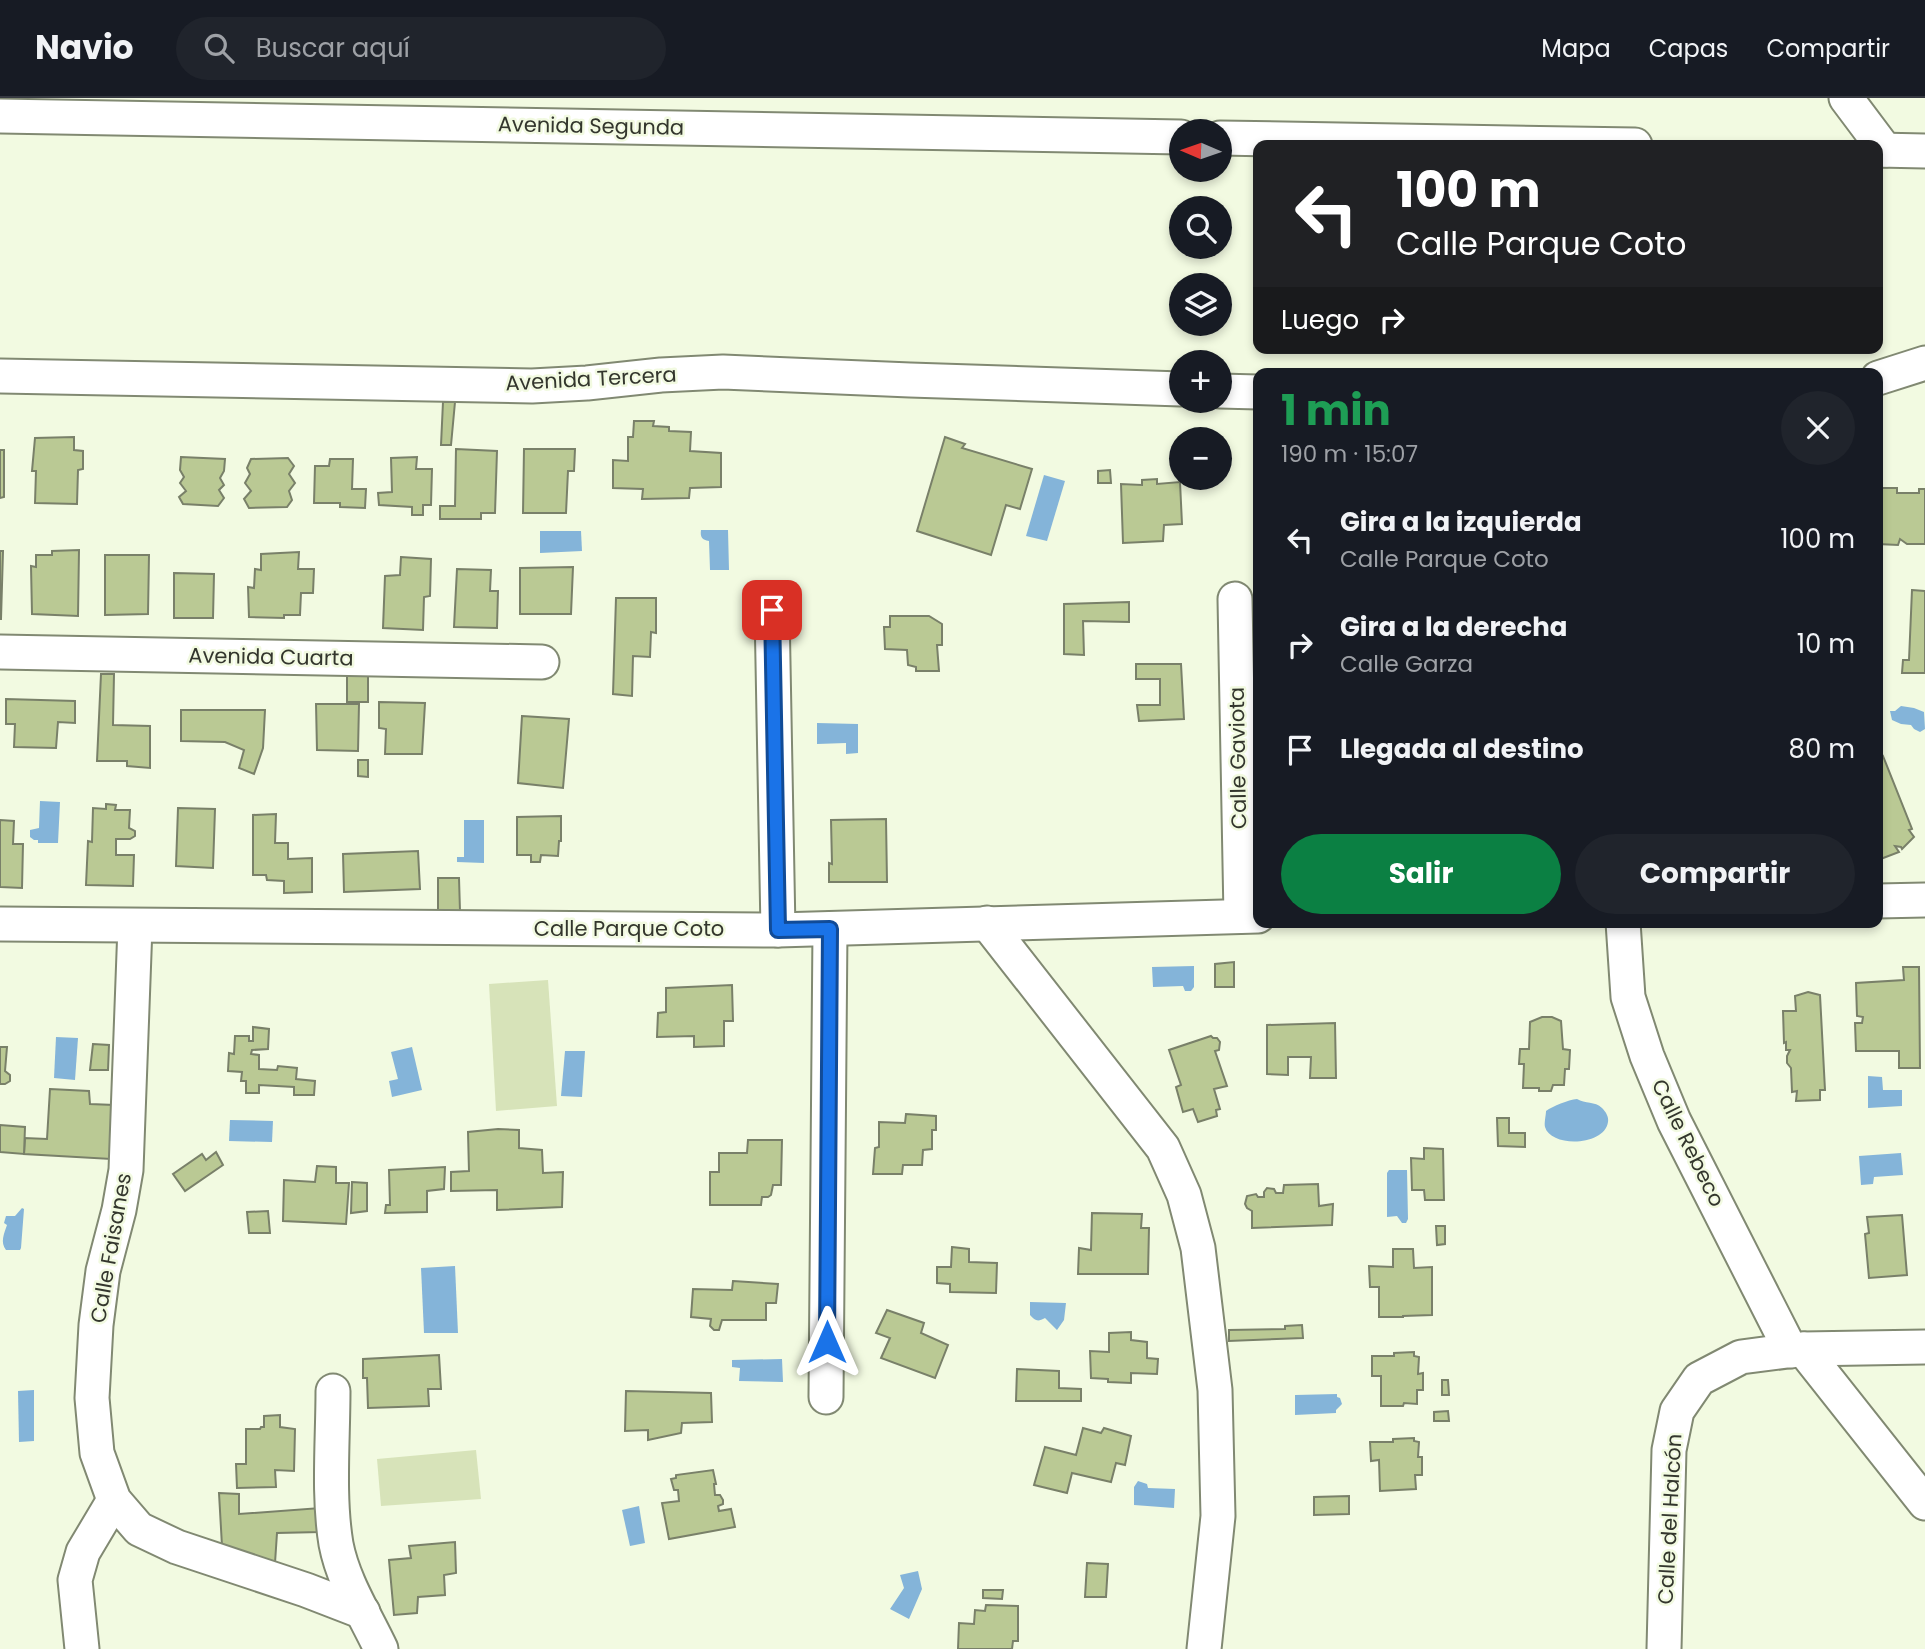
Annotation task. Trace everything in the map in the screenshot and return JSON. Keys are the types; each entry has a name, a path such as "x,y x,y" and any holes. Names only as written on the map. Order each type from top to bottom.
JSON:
{"street":[{"path":"1846,98 1874,140"},
{"name":"Avenida Segunda","path":"0,116 1169,137"},
{"path":"1232,138 1339,140"},
{"path":"1883,150 1925,151"},
{"path":"1883,376 1925,363"},
{"name":"Avenida Tercera","path":"0,376 532,386 723,372 1169,389"},
{"path":"1232,391 1253,392"},
{"name":"Calle Gaviota","path":"1235,599 1250,916"},
{"path":"772,610 778,930"},
{"name":"Avenida Cuarta","path":"0,652 542,662"},
{"path":"1883,901 1925,900"},
{"name":"Calle Parque Coto","path":"0,924 778,930 1250,916"},
{"path":"987,923 1163,1148 1184,1195 1198,1248 1215,1390 1218,1516 1204,1649"},
{"name":"Calle Faisanes","path":"135,926 126,1170 103,1271 96,1325 92,1398 97,1453 114,1500 139,1529 177,1548 306,1590 363,1612"},
{"name":"Calle Rebeco","path":"1623,928 1628,997 1647,1056 1674,1121 1797,1350 1925,1503"},
{"path":"827,1397 830,929"},
{"name":"Calle del Halcón","path":"1664,1649 1670,1451 1677,1411 1699,1379 1741,1357 1797,1350 1925,1347"},
{"path":"333,1391 332,1510 336,1546 347,1581 381,1649"},
{"path":"82,1649 75,1580 83,1552 114,1500"}],"green space":[{"path":"548,980 557,1106 496,1111 489,984"},
{"path":"476,1450 481,1499 381,1506 377,1459"}],"water":[{"path":"1044,475 1065,481 1047,541 1026,536"},
{"path":"701,530 728,530 729,570 710,570 709,541 702,538"},
{"path":"540,531 581,531 582,551 540,553"},
{"path":"1901,706 1924,712 1925,729 1920,732 1911,725 1892,720 1890,711"},
{"path":"817,723 858,724 858,753 846,754 846,743 817,744"},
{"path":"40,801 60,802 58,843 38,843 38,840 30,837 30,830 39,828"},
{"path":"464,820 484,820 484,863 457,862 457,857 464,857"},
{"path":"1194,966 1194,987 1191,991 1185,991 1183,986 1153,987 1152,967"},
{"path":"56,1037 78,1038 75,1080 54,1078"},
{"path":"412,1047 422,1090 392,1097 389,1081 398,1079 391,1052"},
{"path":"565,1051 585,1051 582,1097 561,1096"},
{"path":"1868,1076 1882,1077 1883,1090 1902,1090 1902,1106 1868,1108"},
{"path":"1577,1099 1596,1104 1603,1110 1608,1120 1605,1130 1598,1136 1578,1141 1567,1141 1549,1134 1545,1127 1546,1111"},
{"path":"230,1120 273,1121 272,1142 229,1141"},
{"path":"1901,1153 1903,1175 1874,1177 1873,1184 1861,1185 1859,1156"},
{"path":"1389,1170 1407,1170 1406,1223 1402,1223 1397,1216 1387,1217"},
{"path":"22,1208 21,1248 6,1250 3,1241 6,1216 15,1216"},
{"path":"455,1266 458,1333 424,1333 421,1268"},
{"path":"1030,1302 1066,1303 1064,1320 1057,1330 1045,1318 1035,1320 1030,1315"},
{"path":"782,1359 783,1382 739,1381 740,1368 732,1367 732,1360"},
{"path":"34,1390 34,1441 19,1442 18,1391"},
{"path":"1337,1394 1342,1404 1336,1413 1295,1415 1295,1395"},
{"path":"1138,1481 1147,1484 1148,1488 1175,1489 1174,1508 1134,1505 1134,1487"},
{"path":"639,1506 645,1543 630,1546 622,1510"},
{"path":"918,1571 922,1589 909,1619 890,1609 904,1588 900,1575"}],"building":[{"path":"443,402 455,402 451,445 441,445"},
{"path":"634,421 654,421 653,426 669,427 669,431 691,432 690,451 721,453 721,487 690,488 689,498 642,499 643,489 613,488 613,460 628,461 628,437 633,437"},
{"path":"74,437 74,450 83,451 83,469 78,470 77,504 35,503 36,471 32,471 35,438"},
{"path":"945,437 965,444 962,448 1032,469 1020,509 1006,505 991,555 917,531"},
{"path":"456,449 497,451 495,513 481,513 481,519 440,519 440,506 455,506"},
{"path":"524,449 575,449 574,471 568,471 566,513 523,513"},
{"path":"0,450 4,450 4,497 0,498"},
{"path":"181,457 225,459 220,478 224,485 219,490 224,498 218,506 183,504 179,497 186,491 180,483 184,477 180,470"},
{"path":"417,457 416,469 432,469 431,505 423,505 423,515 412,515 412,507 379,505 378,493 392,492 391,458"},
{"path":"288,458 294,466 289,474 295,483 289,491 292,500 287,507 249,508 244,499 251,491 245,483 250,474 247,468 251,459"},
{"path":"330,459 353,459 352,489 366,489 365,508 340,507 340,503 314,503 315,466 329,466"},
{"path":"1110,470 1111,483 1098,483 1098,471"},
{"path":"1157,479 1157,484 1169,483 1169,490 1180,490 1182,524 1164,525 1163,541 1123,543 1121,484 1142,485 1142,480"},
{"path":"1883,488 1897,488 1897,493 1919,493 1919,489 1925,489 1925,544 1907,544 1900,539 1898,545 1883,544"},
{"path":"79,550 78,616 32,614 31,566 36,567 36,555 52,555 52,551"},
{"path":"0,551 3,551 1,619 0,619"},
{"path":"299,552 298,569 314,569 313,593 301,593 300,615 284,615 284,618 249,617 248,587 254,588 255,569 261,570 261,554"},
{"path":"105,555 149,555 148,614 105,615"},
{"path":"401,557 431,559 430,596 424,597 423,630 383,628 385,576 400,575"},
{"path":"573,567 571,614 520,614 520,568"},
{"path":"457,569 491,570 490,591 498,591 497,628 454,627"},
{"path":"174,573 214,574 213,618 174,618"},
{"path":"1912,590 1925,591 1925,673 1902,673 1903,660 1909,660"},
{"path":"616,598 656,598 656,633 651,632 650,657 633,656 632,696 613,694"},
{"path":"1129,602 1129,622 1083,621 1084,655 1064,654 1064,604"},
{"path":"890,616 929,616 942,624 942,645 937,645 939,671 916,671 916,667 908,665 907,650 885,649 884,627 890,627"},
{"path":"1136,664 1181,664 1184,719 1139,721 1137,705 1160,705 1160,679 1136,679"},
{"path":"101,674 114,674 113,725 150,726 150,768 127,766 127,761 97,761"},
{"path":"347,676 368,676 368,702 347,702"},
{"path":"6,699 75,701 75,723 58,722 56,748 14,747 15,724 6,724"},
{"path":"379,702 425,703 422,754 385,754 386,729 379,728"},
{"path":"316,704 359,704 358,751 317,750"},
{"path":"181,710 265,710 263,748 254,774 239,768 244,750 225,742 181,741"},
{"path":"522,716 569,719 563,788 518,783"},
{"path":"1883,756 1912,829 1909,830 1914,837 1902,849 1895,846 1899,852 1883,858"},
{"path":"358,760 368,760 368,777 358,776"},
{"path":"106,804 116,805 115,810 130,810 129,828 135,831 135,836 130,839 116,839 116,855 134,855 133,886 86,885 93,808 106,809"},
{"path":"178,808 215,809 213,868 176,866"},
{"path":"276,814 275,843 288,843 288,859 312,858 312,892 284,893 284,881 267,880 266,875 253,875 253,815"},
{"path":"561,816 558,856 541,855 540,862 531,862 531,855 517,855 517,817"},
{"path":"886,819 887,882 829,882 829,863 832,864 831,820"},
{"path":"0,820 14,821 13,844 23,844 22,888 0,887"},
{"path":"418,851 420,889 344,892 343,854"},
{"path":"438,878 459,878 460,911 438,911"},
{"path":"1234,962 1234,987 1215,987 1215,964"},
{"path":"1903,967 1919,967 1920,1068 1899,1068 1899,1051 1856,1051 1855,1023 1862,1023 1863,1017 1857,1016 1856,983 1904,980"},
{"path":"732,985 733,1021 724,1021 724,1046 694,1047 694,1036 657,1037 658,1013 666,1012 666,988"},
{"path":"1808,992 1820,995 1825,1090 1820,1090 1820,1100 1796,1101 1797,1091 1792,1092 1791,1068 1787,1063 1790,1050 1786,1050 1786,1042 1784,1043 1783,1011 1796,1011 1795,996"},
{"path":"1542,1017 1561,1021 1563,1049 1570,1050 1569,1069 1565,1069 1564,1085 1553,1085 1551,1091 1523,1088 1524,1064 1519,1064 1520,1049 1529,1049 1530,1022"},
{"path":"1335,1023 1336,1078 1310,1078 1311,1057 1288,1057 1288,1075 1267,1074 1267,1025"},
{"path":"253,1027 269,1029 268,1049 252,1050 251,1054 259,1055 259,1069 277,1070 278,1066 297,1068 296,1079 315,1081 314,1095 294,1095 294,1087 259,1085 259,1093 246,1093 246,1081 241,1081 242,1072 228,1071 229,1053 234,1054 235,1036 249,1036 249,1041 253,1041"},
{"path":"1211,1036 1220,1042 1219,1050 1215,1051 1227,1086 1214,1089 1220,1109 1216,1110 1217,1116 1198,1122 1193,1109 1183,1112 1176,1087 1181,1085 1169,1050"},
{"path":"93,1044 109,1045 108,1070 90,1070"},
{"path":"0,1047 7,1047 5,1071 10,1075 10,1081 5,1084 0,1084"},
{"path":"50,1089 89,1091 90,1104 114,1105 111,1159 24,1154 25,1138 47,1139"},
{"path":"906,1114 936,1116 936,1130 932,1130 932,1149 923,1150 922,1165 903,1165 902,1174 873,1174 875,1148 879,1147 879,1122 905,1123"},
{"path":"1497,1118 1509,1118 1509,1133 1525,1133 1525,1147 1498,1146"},
{"path":"0,1125 25,1127 24,1154 0,1152"},
{"path":"519,1130 519,1148 542,1150 543,1173 563,1172 562,1207 497,1210 497,1190 451,1191 451,1172 469,1171 468,1132"},
{"path":"748,1140 782,1140 781,1185 773,1185 771,1195 762,1197 761,1205 710,1205 710,1172 719,1172 719,1153 747,1153"},
{"path":"1424,1148 1443,1149 1444,1200 1425,1200 1424,1190 1412,1190 1411,1158 1424,1159"},
{"path":"216,1152 223,1165 185,1191 173,1174 202,1154 206,1160"},
{"path":"317,1166 336,1167 336,1183 349,1183 346,1224 283,1221 284,1180 315,1182"},
{"path":"445,1167 444,1189 427,1191 427,1212 385,1213 386,1205 390,1205 389,1170"},
{"path":"352,1182 367,1183 367,1211 351,1213"},
{"path":"1318,1184 1319,1206 1333,1204 1332,1225 1252,1228 1252,1211 1245,1204 1247,1196 1256,1194 1258,1197 1264,1197 1267,1188 1283,1193 1284,1185"},
{"path":"268,1211 270,1233 249,1233 247,1212"},
{"path":"1092,1213 1142,1214 1141,1228 1149,1228 1148,1274 1078,1274 1079,1248 1091,1250"},
{"path":"1902,1215 1907,1275 1869,1278 1865,1234 1869,1233 1867,1217"},
{"path":"1436,1226 1445,1226 1445,1244 1437,1245"},
{"path":"952,1247 969,1249 969,1262 997,1263 996,1293 950,1292 950,1284 937,1283 937,1267 951,1267"},
{"path":"1393,1249 1413,1249 1414,1268 1432,1267 1432,1315 1379,1317 1379,1287 1370,1287 1369,1266 1393,1267"},
{"path":"733,1281 778,1284 776,1303 766,1303 766,1320 722,1320 719,1330 714,1330 710,1326 711,1319 691,1317 693,1289 732,1290"},
{"path":"887,1310 924,1323 921,1333 948,1345 935,1378 881,1358 890,1338 876,1333"},
{"path":"1302,1325 1303,1338 1229,1341 1229,1330 1285,1329 1285,1326"},
{"path":"1131,1332 1131,1340 1147,1342 1147,1358 1158,1359 1157,1374 1131,1373 1131,1383 1091,1378 1090,1351 1109,1352 1109,1333"},
{"path":"1414,1352 1414,1356 1419,1357 1418,1374 1423,1373 1423,1390 1417,1390 1417,1404 1381,1406 1381,1376 1372,1376 1372,1356"},
{"path":"439,1355 441,1389 428,1389 429,1406 368,1408 363,1359"},
{"path":"1017,1369 1059,1371 1059,1388 1081,1389 1081,1401 1016,1401"},
{"path":"1442,1380 1448,1380 1449,1395 1442,1395"},
{"path":"626,1391 711,1393 712,1422 682,1423 681,1433 648,1440 648,1430 625,1431"},
{"path":"1448,1411 1449,1421 1434,1421 1434,1412"},
{"path":"280,1415 280,1427 295,1429 294,1471 275,1470 276,1487 237,1488 236,1464 246,1464 246,1429 260,1429 264,1427 264,1416"},
{"path":"1083,1428 1101,1433 1104,1428 1131,1436 1125,1465 1116,1463 1111,1482 1072,1473 1067,1493 1034,1485 1045,1447 1076,1455"},
{"path":"1414,1438 1414,1441 1419,1442 1418,1457 1422,1457 1422,1475 1415,1475 1416,1489 1380,1491 1379,1460 1371,1461 1370,1442"},
{"path":"713,1470 715,1495 720,1495 723,1500 723,1504 718,1506 719,1511 731,1509 735,1527 669,1539 662,1503 679,1501 678,1490 674,1490 671,1479 676,1478 676,1475"},
{"path":"219,1493 239,1494 239,1514 320,1508 320,1532 277,1533 275,1563 222,1546"},
{"path":"1349,1496 1349,1514 1314,1515 1314,1497"},
{"path":"455,1542 456,1573 444,1575 445,1595 418,1597 417,1613 394,1615 389,1560 411,1558 409,1546"},
{"path":"1087,1563 1108,1564 1106,1597 1085,1597"},
{"path":"983,1590 1003,1590 1002,1599 983,1598"},
{"path":"986,1605 1018,1606 1018,1641 1013,1641 1012,1649 958,1649 959,1623 974,1624 975,1610 985,1611"}],"route":[{"path":"772,610 778,930 830,929 827,1342"}]}
